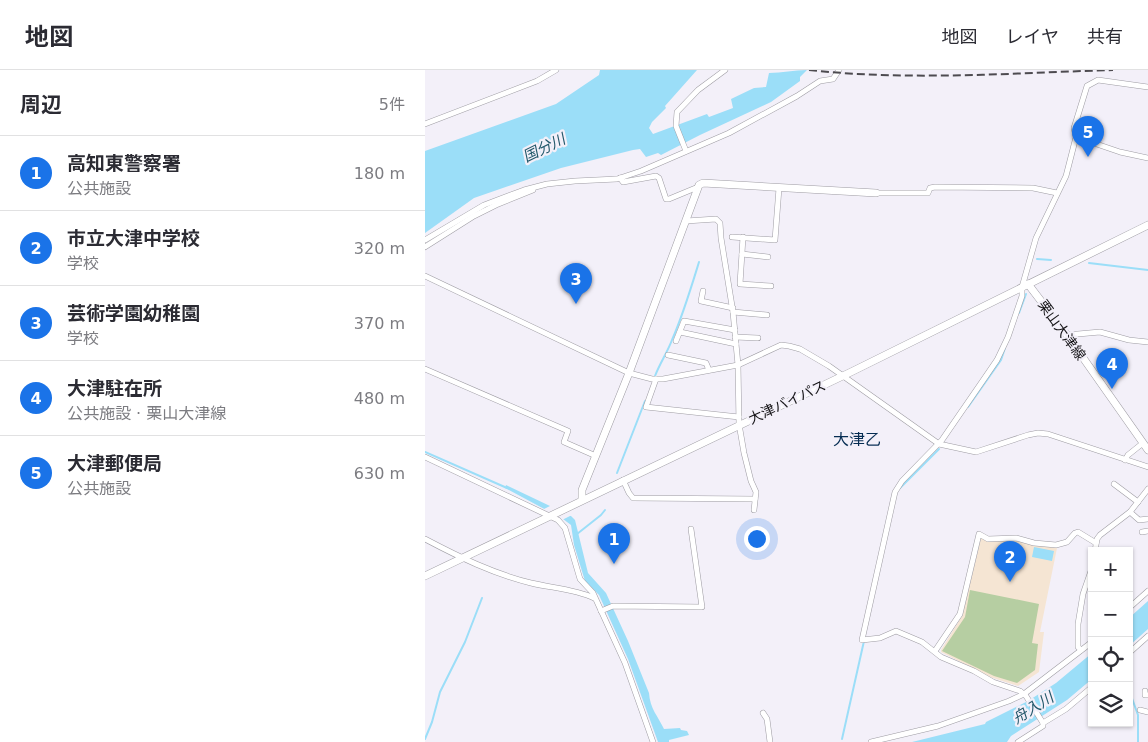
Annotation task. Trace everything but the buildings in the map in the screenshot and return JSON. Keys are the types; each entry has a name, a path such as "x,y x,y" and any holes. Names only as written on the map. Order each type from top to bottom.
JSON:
{"main road":[{"path":"582,499 582,490 629,373 699,185 703,183 876,193"},
{"name":"大津バイパス","path":"425,576 623,480 739,421 841,376 1148,226"},
{"name":"栗山大津線","path":"1025,285 1067,335 1145,441 1148,450"}],"street":[{"path":"425,124 537,81 556,70"},
{"path":"685,149 676,126 679,108 698,90 725,70"},
{"path":"425,240 484,205 524,190 547,184 619,178 641,171 685,149 729,133 797,96 820,81 833,79 839,70"},
{"path":"1043,722 1025,695 1020,691 993,682 974,671 941,657 922,642 895,630 880,638 862,640 895,492 902,481 939,444 997,360 1008,337 1025,285 1036,238 1066,176 1076,138 1074,128 1087,86 1098,80 1148,88"},
{"path":"1076,138 1120,152 1148,158"},
{"path":"619,178 623,182 656,176 659,178 666,198 669,199 698,187"},
{"path":"425,247 474,216 547,184"},
{"path":"876,193 928,193 930,188 935,187 1033,188 1057,193"},
{"path":"732,236 775,240 779,188"},
{"path":"686,221 716,219 720,222 735,330 739,421 743,453 756,492 754,510"},
{"path":"743,237 740,284 771,286"},
{"path":"742,254 769,257"},
{"path":"425,276 629,373 656,379 737,365 754,359 781,345 789,346 800,349 939,444 976,452 1029,435 1043,434 1148,467"},
{"path":"703,291 701,301 733,310 767,315"},
{"path":"676,341 685,321 735,330"},
{"path":"680,332 736,344"},
{"path":"1067,335 1100,332 1129,340 1148,342"},
{"path":"735,337 758,338"},
{"path":"668,355 706,363 709,370"},
{"path":"425,369 568,431 564,442 596,456"},
{"path":"656,379 646,407 739,421"},
{"path":"1125,460 1145,441"},
{"path":"425,457 558,520 565,528 580,579 593,593 603,610 625,663 653,742"},
{"path":"623,480 633,498 755,499"},
{"path":"1114,484 1138,502"},
{"path":"1096,547 1100,535 1130,512 1148,490"},
{"path":"1130,512 1139,520 1148,519"},
{"path":"603,610 613,606 702,607 691,529"},
{"path":"1142,532 1148,531"},
{"path":"935,651 960,614 979,534 988,539 1013,538 1034,543 1056,545 1067,542 1078,532 1096,543"},
{"path":"425,539 462,558 531,583 585,594 595,598"},
{"path":"1081,650 1078,646 1078,624 1083,594 1088,580"},
{"path":"1133,604 1148,591"},
{"path":"1133,649 1148,636"},
{"path":"871,742 955,721 1025,695 1088,645"},
{"path":"1018,742 1043,726 1043,722 1066,708 1088,690"},
{"path":"1140,710 1148,712"},
{"path":"763,713 767,719 770,742"}],"shaded area":[{"path":"981,538 988,540 1014,540 1057,548 1040,632 1044,632 1039,672 1018,686 990,677 941,652 962,616"}],"green space":[{"path":"970,590 1039,604 1032,643 1038,644 1035,670 1017,683 994,676 942,651 965,617"}],"water":[{"name":"国分川","path":"600,70 697,70 652,122 649,128 653,134 707,114 709,117 733,108 731,99 754,88 766,87 769,73 807,70 800,77 800,81 771,102 661,155 658,153 646,157 640,149 561,168 474,198 425,233 425,151 556,104 599,75"},
{"path":"506,485 571,516 575,520 588,573 606,593 628,641 649,693 651,704 664,729 680,728 687,731 689,735 669,740 669,742 658,742 628,659 599,595 585,581 574,545 571,525 505,488"},
{"path":"1034,547 1054,551 1052,561 1032,557"},
{"path":"1148,601 1148,629 1133,642 1133,637 1133,614"},
{"name":"舟入川","path":"1088,656 1088,682 1067,700 1011,736 1007,742 912,742 985,724 1028,701 1056,683"}],"pier":[{"path":"552,505 572,515 562,520 542,510"}],"waterway":[{"path":"1037,259 1051,260"},
{"path":"655,376 680,321 699,262"},
{"path":"1089,263 1148,270"},
{"path":"1019,313 1026,294"},
{"path":"968,407 1001,360 1005,348"},
{"path":"617,473 645,401"},
{"path":"900,488 939,449"},
{"path":"425,452 507,488"},
{"path":"577,534 605,510"},
{"path":"425,739 440,692 465,642 482,598"},
{"path":"842,739 864,641"},
{"path":"1133,701 1138,715 1138,742"}],"railway":[{"path":"809,70 923,76 1113,70"}],"place":[{"name":"大津郵便局","path":"1088,157"},
{"name":"芸術学園幼稚園","path":"576,304"},
{"name":"大津駐在所","path":"1112,389"},
{"name":"高知東警察署","path":"614,564"},
{"name":"市立大津中学校","path":"1010,582"}],"district":[{"name":"大津乙","path":"857,439"}]}
